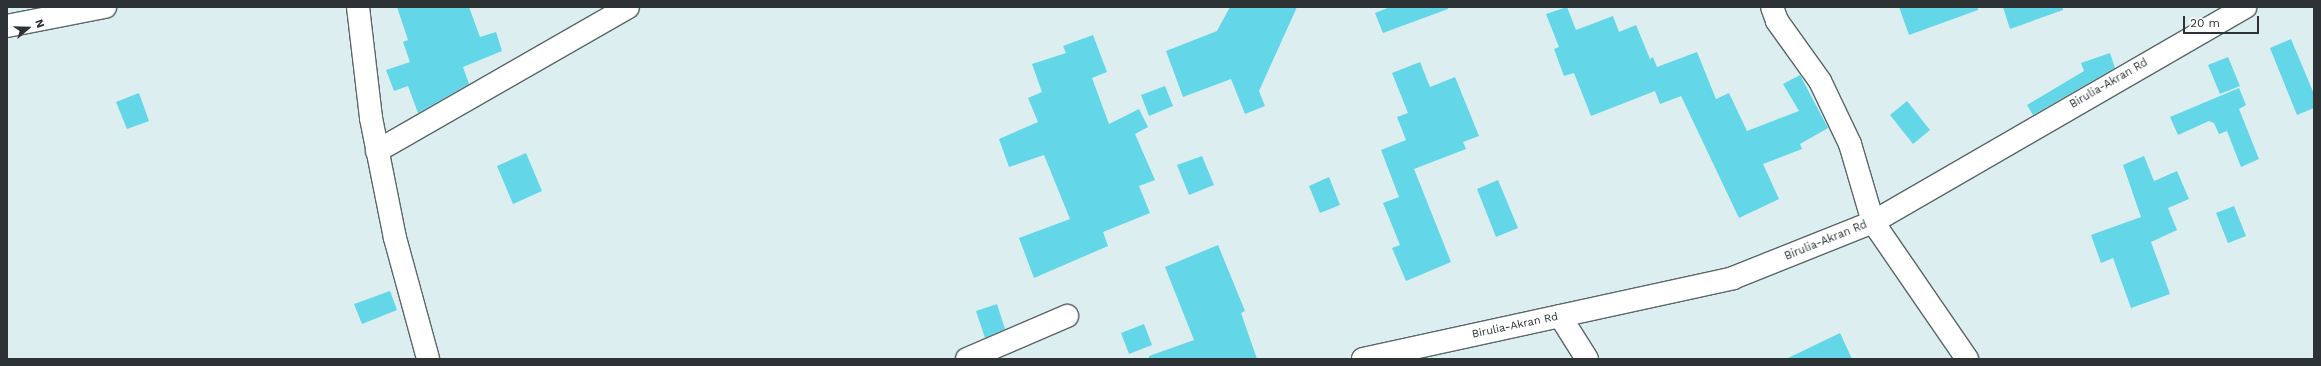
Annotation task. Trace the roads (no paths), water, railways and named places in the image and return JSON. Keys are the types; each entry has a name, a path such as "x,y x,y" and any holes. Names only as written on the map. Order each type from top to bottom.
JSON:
{"street":[{"path":"7,26 105,7"},
{"path":"358,7 377,151 395,238 428,359"},
{"path":"377,151 628,7"},
{"path":"1772,7 1777,21 1820,81 1850,144 1874,222 1967,359"},
{"name":"Birulia-Akran Rd","path":"1363,359 1733,278 1874,222 2245,7"},
{"path":"967,359 1067,316"},
{"path":"1560,316 1587,359"}]}
